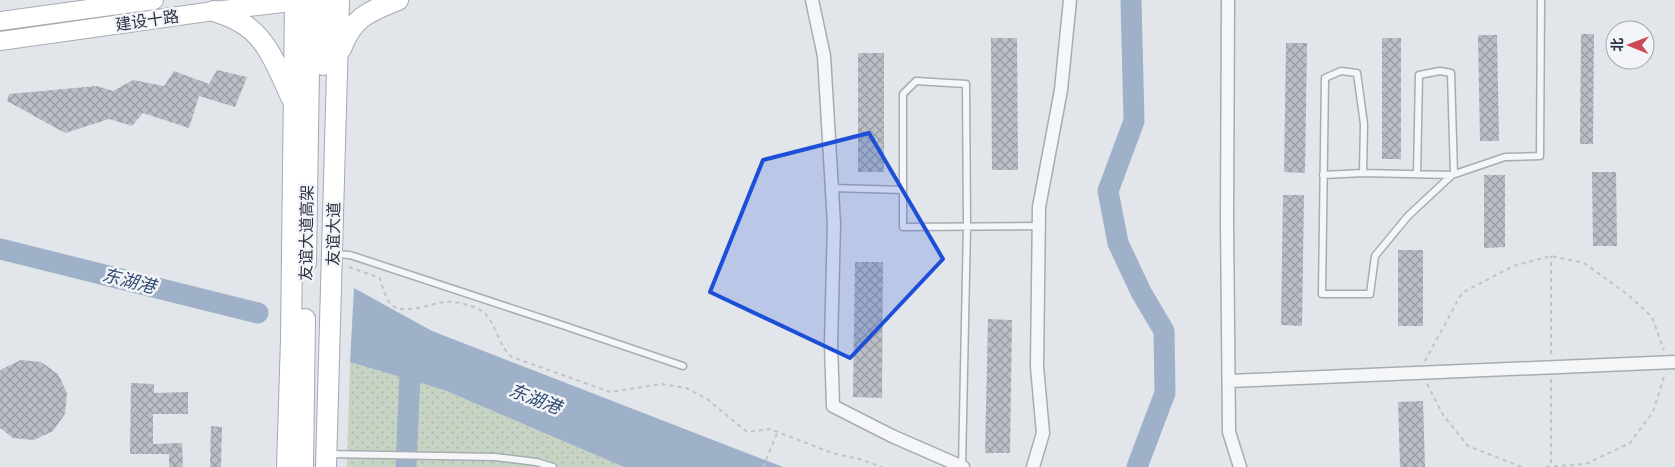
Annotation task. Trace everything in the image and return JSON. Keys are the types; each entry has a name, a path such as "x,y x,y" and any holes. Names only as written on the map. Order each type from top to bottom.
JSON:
{"main road":[{"name":"建设十路","path":"0,22 107,3 154,0"},
{"name":"建设十路","path":"0,41 302,0"},
{"name":"友谊大道高架","path":"302,0 303,467"},
{"path":"287,467 291,339 294,104 302,0"},
{"name":"友谊大道高架","path":"323,463 324,0"},
{"name":"友谊大道","path":"323,463 333,254 339,0"},
{"path":"335,121 341,49 347,34 352,25 365,15 398,0"},
{"path":"214,11 242,22 261,38 271,54 294,104"}],"street":[{"path":"812,0 824,56 834,224 831,344 833,406 892,436 963,467"},
{"path":"1034,467 1043,434 1037,367 1039,207 1061,90 1070,0"},
{"path":"1228,0 1227,229 1229,432 1240,467"},
{"path":"1228,380 1672,362"}],"lane":[{"path":"1323,175 1363,173 1453,175 1505,157 1540,156 1541,0"},
{"path":"107,3 110,25"},
{"path":"1363,173 1364,124 1357,73 1341,71 1325,78 1322,294 1370,294 1376,256 1408,216 1453,175 1451,74 1440,71 1419,75 1417,174"},
{"path":"963,467 967,226 966,84 916,81 903,94 902,227 967,226 1039,226"},
{"path":"832,188 902,190"},
{"path":"333,254 350,255 683,366"},
{"path":"323,463 397,455 495,457 536,462 553,467"}],"path":[{"path":"1522,467 1468,446 1444,415 1419,373 1462,292 1513,266 1552,256 1584,263 1628,294 1652,317 1672,362 1653,412 1630,443 1586,464 1546,467"},
{"path":"349,267 380,278 389,302 397,309 408,310 448,302 471,306 483,311 506,351 512,357 610,392 662,384 686,388 707,399 747,432 768,428 832,453 859,459 882,467"},
{"path":"763,467 778,432"}],"highlighted area":[{"path":"869,133 943,259 850,358 710,292 763,160"}],"green space":[{"path":"350,362 444,390 624,467 347,467"}],"water":[{"path":"354,288 432,331 783,467 624,467 444,390 350,362"}],"building":[{"path":"1581,34 1594,34 1593,144 1580,144"},
{"path":"1478,35 1497,35 1499,141 1480,141"},
{"path":"991,38 1017,38 1018,170 992,170"},
{"path":"1382,38 1401,38 1401,159 1382,159"},
{"path":"1286,43 1307,43 1305,173 1284,172"},
{"path":"858,53 884,53 884,172 858,172"},
{"path":"217,70 247,77 235,107 199,96 189,128 143,113 132,126 109,119 65,133 7,101 9,94 97,86 113,91 133,80 164,86 174,71 209,84"},
{"path":"1592,172 1616,172 1617,246 1593,246"},
{"path":"1484,175 1505,175 1505,247 1484,248"},
{"path":"1283,195 1304,195 1302,326 1281,325"},
{"path":"1398,250 1423,250 1423,326 1398,326"},
{"path":"855,262 883,262 882,398 853,397"},
{"path":"988,319 1012,320 1010,453 985,453"},
{"path":"21,360 41,362 58,374 67,393 65,414 53,431 34,440 13,438 0,428 0,371"},
{"path":"131,383 154,384 154,393 188,392 188,414 153,414 153,444 182,443 183,467 169,467 169,454 130,454"},
{"path":"1423,401 1425,467 1400,467 1398,402"},
{"path":"211,426 222,427 221,467 210,467"}],"waterway":[{"path":"1131,0 1134,121 1108,191 1118,243 1141,292 1164,331 1165,393 1137,467"},
{"name":"东湖港","path":"0,249 258,313"},
{"path":"406,467 411,352"}]}
